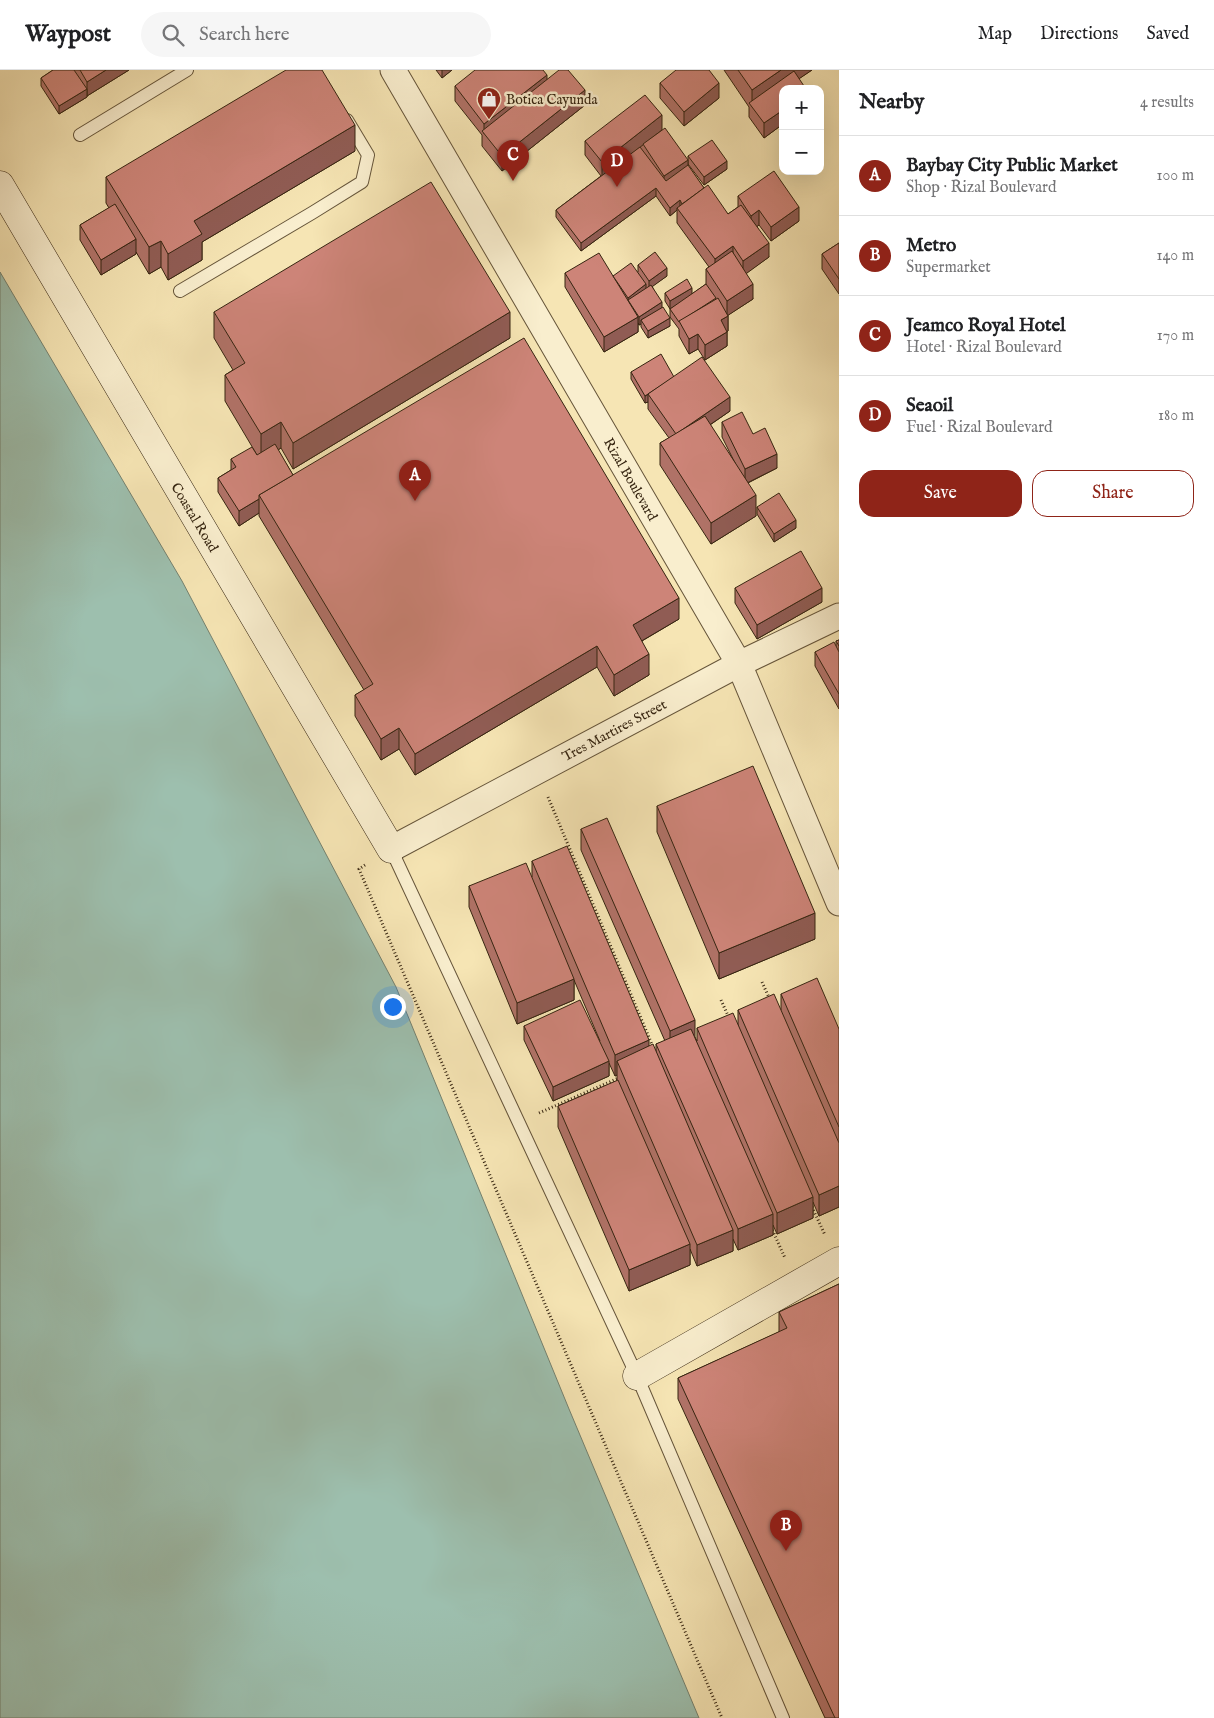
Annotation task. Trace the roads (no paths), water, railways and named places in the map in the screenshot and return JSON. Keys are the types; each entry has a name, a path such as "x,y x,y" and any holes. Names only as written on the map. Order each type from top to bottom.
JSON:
{"street":[{"name":"Rizal Boulevard","path":"393,70 738,664 839,903"},
{"name":"Coastal Road","path":"0,186 391,849"},
{"name":"Tres Martires Street","path":"391,849 738,664 839,616"},
{"path":"637,1376 838,1262"}],"lane":[{"path":"80,134 187,70"},
{"path":"180,291 362,182 368,155 343,112"},
{"path":"391,849 637,1376 783,1718"}],"place":[{"name":"Botica Cayunda","path":"489,120"},
{"name":"Jeamco Royal Hotel","path":"513,181"},
{"name":"Seaoil","path":"617,187"},
{"name":"Baybay City Public Market","path":"415,501"},
{"name":"Metro","path":"786,1551"}]}
